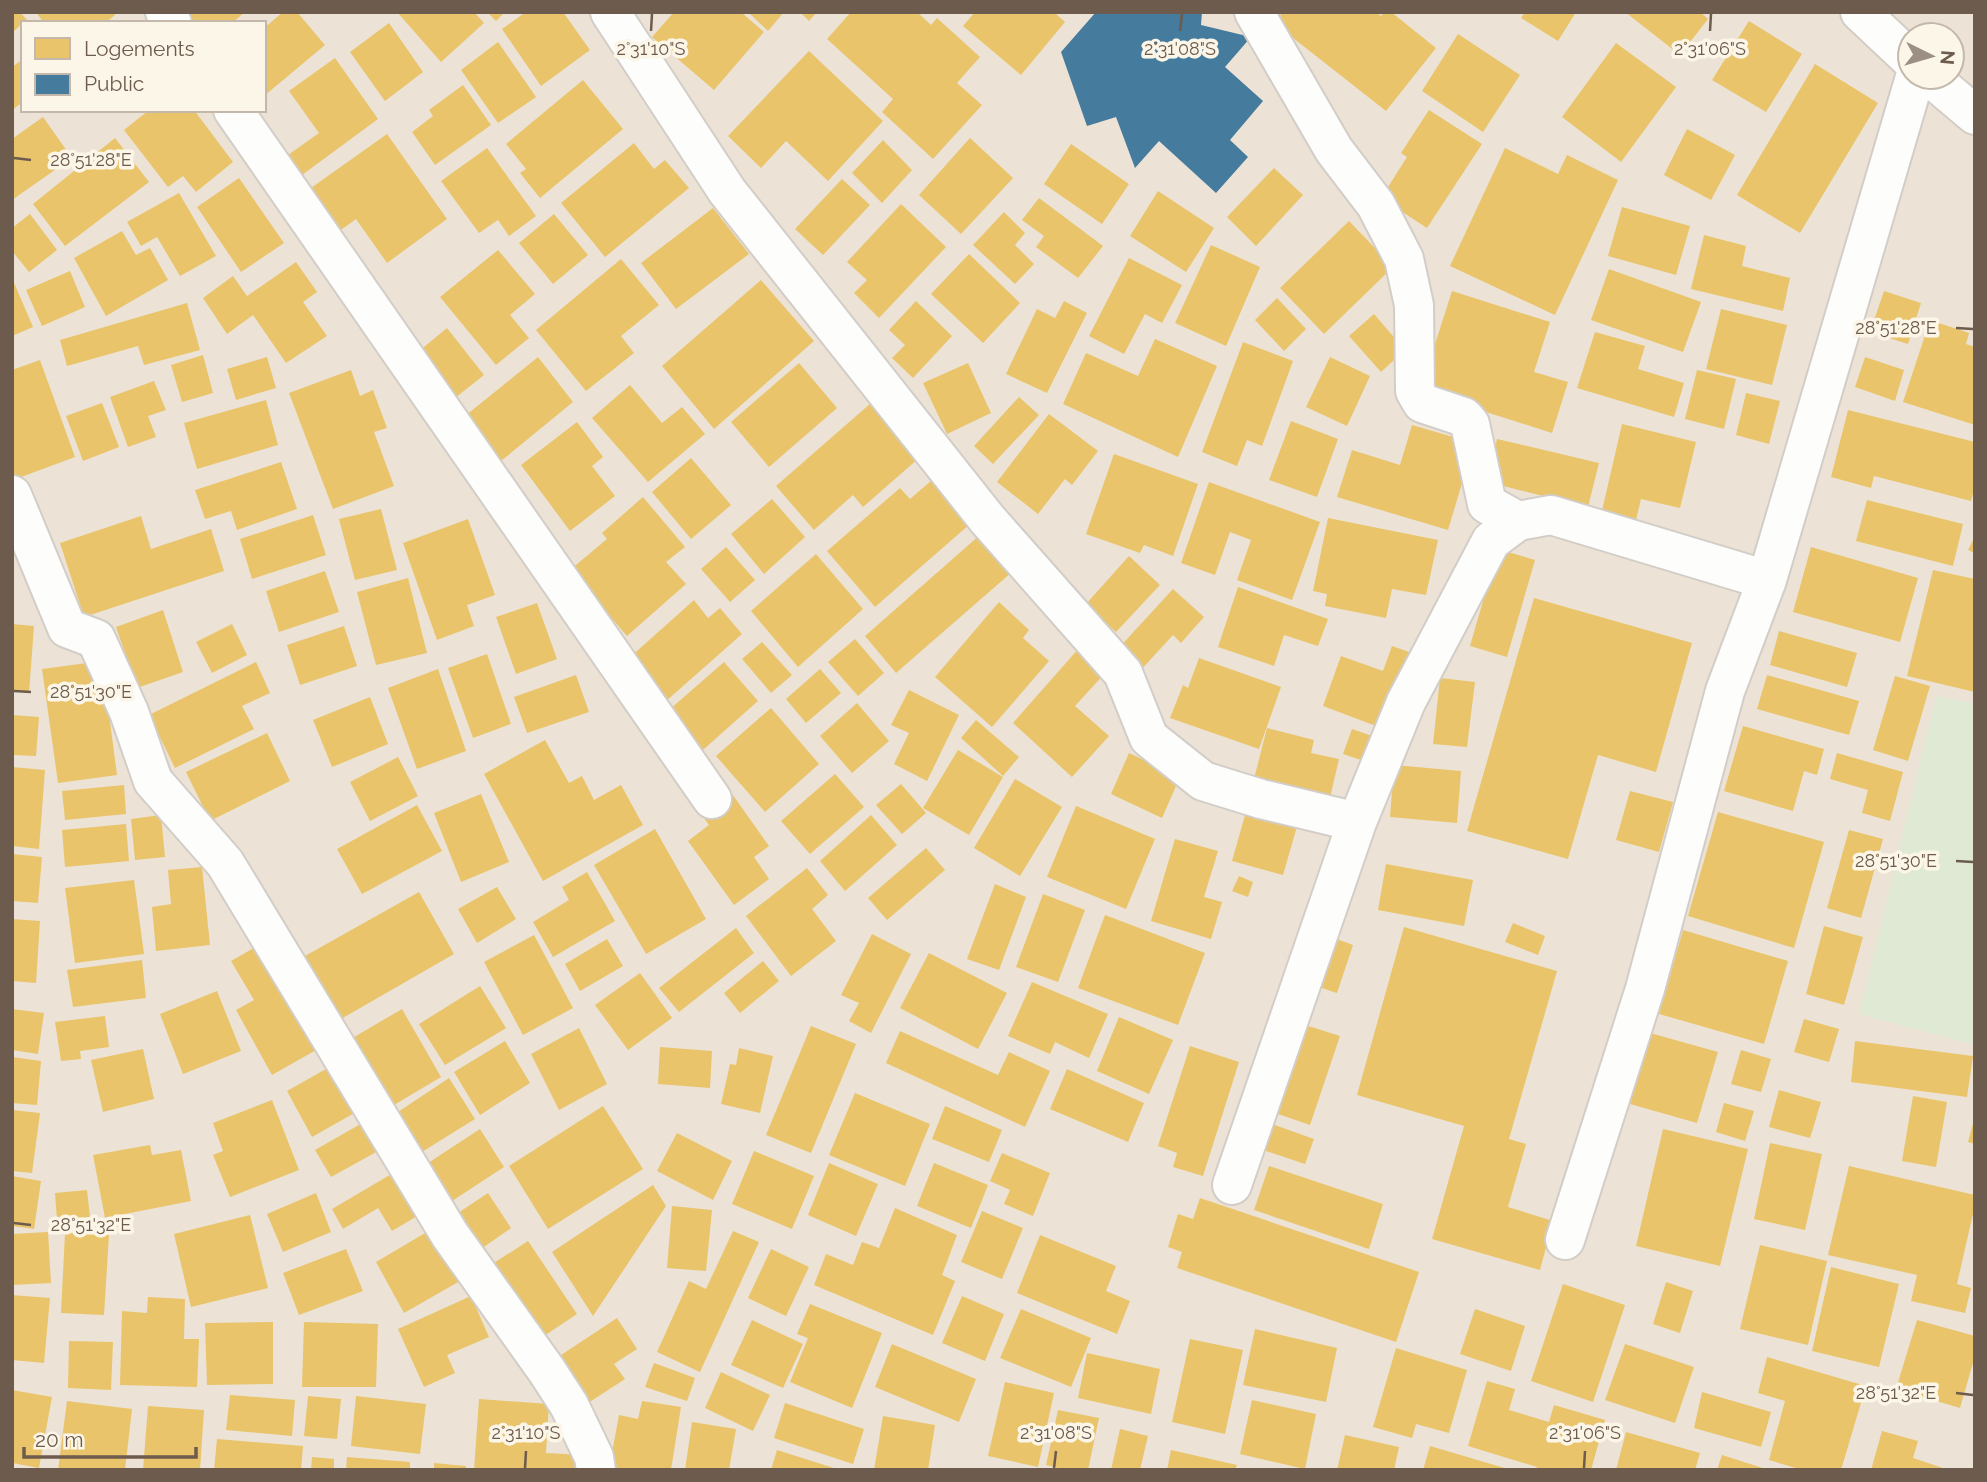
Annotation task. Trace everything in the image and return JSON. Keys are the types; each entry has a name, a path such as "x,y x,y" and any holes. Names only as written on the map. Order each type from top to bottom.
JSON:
{"street":[{"path":"610,12 727,191 987,519 1123,673 1149,738 1203,781 1261,799 1357,822"},
{"path":"1254,12 1335,150 1376,205 1404,259 1414,305 1415,391 1422,403 1464,417 1470,424 1487,504 1518,521"},
{"path":"1860,12 1896,46"},
{"path":"1565,1240 1645,989 1725,691 1767,580 1911,91"},
{"path":"1947,91 1975,115"},
{"path":"234,112 712,799"},
{"path":"12,495 67,628 96,639 129,712 153,781 225,863 450,1235 569,1405 594,1457 596,1470"},
{"path":"1233,1185 1357,822 1406,702 1491,541 1518,521 1551,515 1767,580"}],"shaded area":[{"path":"12,12 1975,12 1975,1470 12,1470"}],"green space":[{"path":"1936,696 1975,704 1975,1045 1859,1014"}],"building: Logements":[{"path":"12,12 20,12 28,21 21,21 21,25 12,33"},
{"path":"36,12 113,12 115,15 108,21 43,21"},
{"path":"181,12 245,12 234,21 188,21"},
{"path":"283,12 297,12 325,45 266,94 266,26"},
{"path":"397,12 474,12 484,23 441,62"},
{"path":"487,12 505,12 496,21"},
{"path":"526,12 563,12 590,50 541,86 502,29"},
{"path":"674,12 741,12 764,32 714,90 652,37"},
{"path":"748,12 784,12 768,31"},
{"path":"800,12 817,12 809,21"},
{"path":"851,12 917,12 931,25 937,18 980,57 957,83 982,105 933,159 882,112 893,99 827,39"},
{"path":"975,12 1054,12 1065,22 1021,75 963,26"},
{"path":"1283,12 1376,12 1381,16 1384,12 1391,12 1436,48 1386,111 1274,23"},
{"path":"1525,12 1576,12 1558,41 1521,18"},
{"path":"1625,12 1700,12 1708,19 1680,55"},
{"path":"1749,21 1802,54 1766,112 1712,80"},
{"path":"389,23 423,72 385,101 350,52"},
{"path":"1458,34 1520,75 1483,132 1422,91"},
{"path":"498,42 536,97 498,123 461,70"},
{"path":"1616,43 1676,87 1621,162 1562,117"},
{"path":"809,51 883,121 828,181 786,141 761,168 728,136"},
{"path":"335,58 378,119 302,175 288,155 319,133 289,91"},
{"path":"21,60 21,103 12,110 12,67"},
{"path":"1815,64 1878,103 1800,233 1737,195"},
{"path":"583,80 623,129 540,198 520,173 526,169 506,144"},
{"path":"463,85 491,125 435,165 412,132 433,116 429,110"},
{"path":"1429,110 1482,144 1427,228 1381,198 1407,157 1401,153"},
{"path":"146,112 196,112 233,162 196,192 183,176 168,187 124,130"},
{"path":"43,117 72,158 12,200 12,139"},
{"path":"1687,129 1735,155 1711,200 1664,175"},
{"path":"387,134 447,219 387,263 356,219 341,230 311,188"},
{"path":"115,138 149,182 65,246 33,204"},
{"path":"970,138 1013,178 961,234 919,195"},
{"path":"883,140 912,170 882,203 852,173"},
{"path":"634,143 654,169 665,160 689,188 605,257 561,203"},
{"path":"1071,144 1129,184 1102,224 1044,184"},
{"path":"487,148 536,216 509,236 498,220 479,233 441,181"},
{"path":"1505,148 1558,174 1567,155 1618,180 1555,315 1450,266"},
{"path":"1274,168 1303,195 1256,246 1227,217"},
{"path":"239,178 284,243 241,272 197,207"},
{"path":"842,179 870,205 823,255 795,229"},
{"path":"1158,191 1214,228 1186,272 1130,236"},
{"path":"179,193 216,256 180,276 157,237 141,246 127,222"},
{"path":"1039,198 1103,246 1078,278 1036,247 1044,236 1022,220"},
{"path":"901,204 946,247 879,318 854,293 867,280 847,262"},
{"path":"1622,207 1690,226 1676,275 1608,256"},
{"path":"713,208 749,254 676,309 641,263"},
{"path":"1004,212 1025,233 1015,245 1034,264 1015,284 973,245"},
{"path":"30,214 57,250 29,272 12,251 12,228"},
{"path":"554,214 588,255 553,284 519,243"},
{"path":"1349,221 1393,267 1324,334 1280,288"},
{"path":"122,231 136,255 150,248 168,280 106,316 74,258"},
{"path":"1704,235 1746,246 1742,266 1790,278 1783,311 1691,289"},
{"path":"1211,245 1260,267 1226,346 1175,323"},
{"path":"498,250 535,294 510,315 529,338 496,365 440,297"},
{"path":"969,254 1020,303 983,343 931,294"},
{"path":"1129,258 1182,285 1162,323 1145,314 1124,354 1089,336"},
{"path":"621,259 659,305 621,336 634,353 586,391 536,330"},
{"path":"296,262 317,292 303,302 327,336 286,363 253,315 227,334 203,298 233,276 247,296"},
{"path":"1609,269 1701,302 1683,352 1591,320"},
{"path":"70,271 85,307 42,326 26,290"},
{"path":"12,278 33,327 12,336"},
{"path":"761,280 814,341 714,429 662,366"},
{"path":"1452,291 1550,322 1534,372 1568,382 1552,433 1420,391"},
{"path":"1884,291 1921,303 1908,344 1870,332"},
{"path":"1277,298 1306,329 1284,351 1255,320"},
{"path":"916,301 952,336 913,378 892,358 905,345 889,330"},
{"path":"1064,301 1087,313 1047,393 1006,374 1037,309 1055,318"},
{"path":"187,303 200,350 144,365 138,346 67,366 60,340"},
{"path":"1721,309 1787,325 1772,385 1706,369"},
{"path":"1374,314 1405,350 1381,372 1349,336"},
{"path":"1930,320 1969,333 1966,344 1975,347 1975,425 1903,402"},
{"path":"447,328 484,375 450,402 413,356"},
{"path":"1595,332 1645,346 1638,369 1684,383 1674,417 1577,388"},
{"path":"1155,339 1217,366 1178,457 1063,404 1086,353 1138,376"},
{"path":"1243,342 1293,361 1262,446 1247,440 1237,466 1202,452"},
{"path":"203,355 213,393 182,402 171,365"},
{"path":"267,357 276,388 236,400 227,369"},
{"path":"538,357 573,402 501,461 465,416"},
{"path":"1330,357 1370,376 1347,426 1306,407"},
{"path":"1865,357 1904,370 1895,401 1855,387"},
{"path":"40,360 75,457 13,480 12,370"},
{"path":"799,363 837,408 769,467 731,422"},
{"path":"968,363 991,413 947,434 923,383"},
{"path":"351,370 360,396 373,390 387,428 374,432 394,486 333,509 289,393"},
{"path":"1697,370 1736,379 1724,429 1685,419"},
{"path":"154,381 166,410 148,416 156,437 128,447 110,397"},
{"path":"630,385 662,423 682,407 705,434 648,482 592,418"},
{"path":"1746,393 1780,401 1769,444 1736,435"},
{"path":"1019,397 1039,415 993,464 974,446"},
{"path":"266,400 278,445 197,469 184,423"},
{"path":"102,403 119,447 83,461 66,416"},
{"path":"871,403 919,458 863,507 853,495 814,530 776,486"},
{"path":"1848,410 1975,442 1975,486 1971,501 1874,476 1871,488 1831,477"},
{"path":"1049,414 1098,451 1072,485 1065,479 1038,514 997,482"},
{"path":"1291,421 1338,439 1317,497 1269,480"},
{"path":"577,422 603,457 592,466 615,496 570,531 521,465"},
{"path":"1622,424 1696,442 1680,508 1641,499 1635,524 1601,515"},
{"path":"1412,425 1474,443 1448,530 1337,497 1352,450 1400,465"},
{"path":"1497,439 1599,463 1588,507 1487,482"},
{"path":"1114,454 1198,484 1173,556 1144,545 1140,553 1086,534"},
{"path":"691,458 731,505 691,539 652,492"},
{"path":"281,462 297,509 237,530 231,511 205,519 195,490"},
{"path":"932,480 970,524 875,607 827,551 900,488 910,499"},
{"path":"1209,482 1320,522 1292,600 1237,580 1251,540 1230,532 1215,575 1181,563"},
{"path":"643,497 685,547 666,562 686,584 627,636 570,570 607,539 602,533"},
{"path":"772,499 805,537 764,574 731,534"},
{"path":"1867,500 1963,524 1953,566 1856,541"},
{"path":"381,509 397,570 355,580 339,519"},
{"path":"313,515 326,555 252,579 240,539"},
{"path":"141,516 151,549 211,529 224,571 84,617 60,543"},
{"path":"1328,518 1438,540 1426,595 1392,589 1386,618 1325,606 1327,594 1313,591"},
{"path":"468,519 495,595 467,605 474,626 437,640 403,543"},
{"path":"981,534 1012,572 896,673 865,636"},
{"path":"1975,536 1975,553 1968,550"},
{"path":"726,547 755,580 730,602 701,569"},
{"path":"1811,547 1918,578 1900,642 1793,612"},
{"path":"1498,549 1535,560 1507,657 1470,646"},
{"path":"816,554 863,609 798,667 751,611"},
{"path":"1129,556 1160,585 1116,632 1086,604"},
{"path":"1933,570 1975,579 1975,692 1907,676"},
{"path":"325,571 339,612 279,632 266,591"},
{"path":"408,578 427,653 376,665 357,592"},
{"path":"1238,587 1328,619 1318,646 1284,635 1274,666 1218,647"},
{"path":"1173,589 1204,617 1181,643 1173,635 1139,672 1116,651"},
{"path":"1534,598 1692,643 1656,772 1598,755 1568,859 1467,831"},
{"path":"694,600 708,618 720,608 742,634 665,702 628,659"},
{"path":"999,602 1029,630 1023,638 1049,661 992,727 935,677"},
{"path":"537,603 557,659 516,674 496,617"},
{"path":"163,610 183,672 137,688 116,627"},
{"path":"12,624 34,626 29,693 12,691"},
{"path":"232,624 247,655 212,673 196,642"},
{"path":"344,626 357,666 300,685 287,645"},
{"path":"1779,631 1857,653 1847,687 1770,665"},
{"path":"855,639 884,673 858,696 828,662"},
{"path":"762,642 792,675 771,693 742,659"},
{"path":"1392,646 1412,653 1384,729 1323,706 1341,656 1383,671"},
{"path":"1080,647 1107,671 1075,706 1109,736 1072,777 1013,723"},
{"path":"487,654 511,724 473,738 448,668"},
{"path":"1199,658 1281,687 1259,749 1170,718 1183,685 1188,688"},
{"path":"102,661 117,775 58,783 42,669"},
{"path":"256,662 270,693 242,706 254,729 175,768 149,715"},
{"path":"724,662 758,701 695,757 669,710"},
{"path":"438,669 466,751 417,769 388,688"},
{"path":"820,669 841,693 806,723 786,699"},
{"path":"576,675 589,712 527,733 514,697"},
{"path":"1767,675 1859,701 1849,735 1757,709"},
{"path":"1895,676 1930,686 1908,761 1873,750"},
{"path":"1440,678 1475,682 1467,747 1433,744"},
{"path":"909,690 959,715 927,781 894,764 909,733 891,725"},
{"path":"370,697 388,744 332,767 313,720"},
{"path":"857,703 889,741 852,773 820,736"},
{"path":"771,708 819,764 765,812 716,756"},
{"path":"12,715 39,717 36,756 12,755"},
{"path":"976,720 1019,757 1003,776 961,738"},
{"path":"1743,726 1824,749 1817,775 1804,771 1793,811 1724,791"},
{"path":"1267,728 1314,740 1311,753 1339,759 1329,802 1253,783"},
{"path":"1352,729 1378,738 1370,763 1343,754"},
{"path":"267,733 290,781 210,821 186,772"},
{"path":"545,740 569,783 582,776 594,800 621,785 643,825 543,881 484,774"},
{"path":"958,750 1003,777 969,835 923,808"},
{"path":"1129,753 1180,777 1162,818 1111,794"},
{"path":"1837,753 1903,772 1890,821 1862,813 1868,790 1830,779"},
{"path":"398,757 418,796 370,821 350,782"},
{"path":"1394,765 1461,771 1457,823 1390,817"},
{"path":"12,767 45,770 39,849 12,846"},
{"path":"835,774 864,807 810,854 781,821"},
{"path":"1015,779 1062,807 1020,876 974,848"},
{"path":"901,784 926,813 902,834 876,805"},
{"path":"124,785 126,814 65,820 62,791"},
{"path":"730,791 769,846 754,857 769,879 734,905 688,841 709,825 701,814"},
{"path":"1630,791 1673,802 1659,852 1616,840"},
{"path":"481,794 509,862 461,882 434,813"},
{"path":"417,805 442,851 362,894 337,849"},
{"path":"1076,806 1155,839 1126,909 1047,877"},
{"path":"1247,808 1298,823 1283,875 1232,861"},
{"path":"1718,812 1824,842 1794,948 1688,916"},
{"path":"161,815 165,857 135,860 131,819"},
{"path":"871,815 897,845 845,891 820,861"},
{"path":"126,824 129,861 65,867 62,830"},
{"path":"655,829 706,919 646,954 594,865"},
{"path":"1849,830 1883,839 1861,918 1827,908"},
{"path":"1175,839 1218,851 1204,897 1222,902 1211,939 1151,921"},
{"path":"926,848 945,870 887,920 868,898"},
{"path":"12,854 42,857 38,903 12,901"},
{"path":"1386,864 1473,880 1464,926 1378,910"},
{"path":"202,867 210,945 156,951 152,907 171,904 168,870"},
{"path":"807,868 828,895 812,909 836,941 791,976 746,916"},
{"path":"587,872 615,921 553,957 533,922 569,900 562,887"},
{"path":"1239,876 1253,882 1248,897 1232,891"},
{"path":"134,880 144,954 75,963 65,888"},
{"path":"995,884 1026,897 999,970 967,959"},
{"path":"497,887 516,919 477,943 458,909"},
{"path":"419,892 454,954 341,1019 305,956"},
{"path":"1043,894 1085,910 1058,982 1016,967"},
{"path":"1105,915 1205,953 1178,1025 1078,988"},
{"path":"12,919 40,921 36,983 12,981"},
{"path":"1513,923 1545,936 1538,955 1505,942"},
{"path":"1824,926 1863,937 1844,1005 1806,994"},
{"path":"1404,927 1557,971 1509,1139 1526,1144 1508,1207 1553,1221 1540,1270 1432,1239 1464,1126 1357,1095"},
{"path":"736,928 754,953 679,1012 659,988"},
{"path":"1683,930 1788,961 1764,1044 1659,1014"},
{"path":"872,934 911,954 871,1033 849,1021 859,1003 841,995"},
{"path":"1323,934 1353,945 1337,993 1307,983"},
{"path":"534,935 573,1008 523,1035 484,962"},
{"path":"607,939 623,966 580,991 565,964"},
{"path":"266,941 325,1045 272,1075 236,1010 254,1000 231,961"},
{"path":"929,953 1007,993 978,1049 900,1008"},
{"path":"142,960 146,998 73,1007 67,970"},
{"path":"763,961 779,981 740,1013 724,993"},
{"path":"640,973 672,1018 628,1050 595,1005"},
{"path":"1032,982 1108,1014 1089,1058 1055,1042 1050,1054 1008,1036"},
{"path":"480,986 506,1028 445,1065 419,1024"},
{"path":"217,991 241,1051 183,1074 160,1014"},
{"path":"12,1009 44,1013 38,1054 12,1050"},
{"path":"402,1009 441,1077 389,1108 349,1040"},
{"path":"105,1016 109,1047 80,1051 81,1059 61,1061 55,1022"},
{"path":"1119,1017 1173,1040 1149,1094 1097,1071"},
{"path":"1804,1019 1839,1029 1829,1062 1794,1052"},
{"path":"1299,1023 1340,1036 1310,1125 1269,1111"},
{"path":"811,1026 856,1044 811,1153 766,1135"},
{"path":"579,1028 607,1084 559,1110 531,1054"},
{"path":"900,1031 998,1075 1009,1052 1050,1071 1025,1127 886,1063"},
{"path":"1643,1031 1718,1052 1697,1123 1623,1102"},
{"path":"505,1041 530,1083 480,1115 454,1072"},
{"path":"1855,1041 1973,1056 1967,1097 1851,1082"},
{"path":"1190,1046 1239,1062 1203,1176 1173,1167 1177,1153 1158,1146"},
{"path":"660,1047 712,1051 710,1088 658,1084"},
{"path":"739,1048 773,1056 760,1113 721,1104 730,1064 736,1065"},
{"path":"143,1049 154,1099 103,1112 91,1060"},
{"path":"1741,1050 1771,1059 1761,1092 1731,1084"},
{"path":"12,1057 41,1061 37,1105 12,1103"},
{"path":"333,1065 358,1111 312,1137 287,1091"},
{"path":"1067,1069 1144,1103 1128,1142 1050,1109"},
{"path":"449,1078 475,1119 417,1155 392,1116"},
{"path":"1779,1090 1821,1102 1810,1138 1769,1127"},
{"path":"855,1093 930,1124 905,1186 829,1155"},
{"path":"1913,1096 1947,1102 1936,1167 1902,1161"},
{"path":"272,1100 299,1170 230,1197 213,1155 223,1151 213,1123"},
{"path":"1724,1103 1754,1111 1745,1141 1716,1132"},
{"path":"603,1106 643,1169 548,1229 509,1166"},
{"path":"945,1106 1002,1130 989,1162 932,1139"},
{"path":"12,1110 40,1113 32,1173 12,1171"},
{"path":"1975,1120 1975,1144 1968,1142"},
{"path":"364,1122 380,1150 331,1177 315,1150"},
{"path":"1272,1124 1314,1139 1305,1164 1263,1150"},
{"path":"480,1129 504,1167 449,1203 425,1165"},
{"path":"1663,1129 1748,1149 1720,1266 1636,1246"},
{"path":"677,1133 732,1161 713,1200 657,1171"},
{"path":"1770,1143 1822,1154 1805,1230 1754,1219"},
{"path":"150,1145 152,1155 181,1150 191,1201 105,1218 93,1155"},
{"path":"754,1151 814,1176 792,1229 732,1204"},
{"path":"1002,1153 1050,1173 1033,1216 1004,1204 1010,1190 990,1181"},
{"path":"829,1163 878,1184 856,1236 808,1215"},
{"path":"934,1163 988,1185 971,1228 917,1206"},
{"path":"1269,1166 1383,1204 1369,1249 1254,1210"},
{"path":"1849,1166 1975,1195 1957,1284 1971,1288 1965,1313 1911,1301 1917,1275 1828,1255"},
{"path":"400,1169 424,1212 392,1231 378,1208 343,1229 332,1209"},
{"path":"12,1176 41,1181 34,1229 12,1226"},
{"path":"653,1185 666,1206 593,1316 552,1252"},
{"path":"87,1190 90,1217 57,1220 55,1193"},
{"path":"316,1193 331,1232 283,1252 267,1214"},
{"path":"488,1193 511,1228 481,1249 458,1213"},
{"path":"1200,1198 1419,1272 1396,1342 1177,1268 1182,1252 1168,1247 1178,1214 1193,1219"},
{"path":"672,1206 712,1210 706,1271 667,1268"},
{"path":"895,1208 957,1235 942,1275 955,1281 933,1335 814,1285 826,1254 853,1265 862,1242 879,1248"},
{"path":"982,1211 1023,1228 1002,1279 961,1262"},
{"path":"250,1215 268,1288 191,1307 174,1234"},
{"path":"437,1226 467,1277 404,1313 376,1262"},
{"path":"733,1231 759,1242 700,1372 657,1352 689,1281 706,1289"},
{"path":"48,1232 51,1283 12,1285 12,1234"},
{"path":"65,1233 109,1235 104,1315 61,1313"},
{"path":"1040,1235 1116,1266 1106,1291 1130,1301 1117,1334 1017,1293"},
{"path":"528,1241 577,1314 532,1344 483,1270"},
{"path":"1760,1245 1827,1261 1808,1345 1740,1329"},
{"path":"346,1249 363,1291 299,1315 283,1273"},
{"path":"771,1249 809,1267 786,1316 748,1298"},
{"path":"1831,1267 1899,1284 1879,1367 1812,1351"},
{"path":"1666,1282 1693,1291 1680,1333 1653,1324"},
{"path":"1563,1284 1625,1305 1593,1402 1531,1381"},
{"path":"12,1295 50,1298 44,1363 12,1360"},
{"path":"471,1296 489,1337 447,1355 455,1373 424,1387 398,1329"},
{"path":"962,1296 1004,1314 985,1361 942,1343"},
{"path":"148,1297 185,1299 184,1339 199,1339 197,1387 120,1385 122,1311 147,1313"},
{"path":"810,1304 882,1333 852,1408 790,1382 808,1338 797,1334"},
{"path":"1021,1309 1091,1338 1071,1387 1000,1358"},
{"path":"1475,1309 1525,1326 1511,1371 1460,1354"},
{"path":"617,1318 637,1349 614,1364 625,1379 582,1407 552,1361"},
{"path":"752,1320 803,1344 783,1388 731,1365"},
{"path":"1917,1320 1975,1336 1975,1356 1960,1408 1896,1389"},
{"path":"273,1322 273,1384 207,1385 205,1323"},
{"path":"304,1322 378,1324 376,1387 302,1387"},
{"path":"1255,1329 1337,1348 1326,1402 1243,1385"},
{"path":"1190,1339 1243,1350 1225,1434 1172,1422"},
{"path":"69,1341 113,1342 111,1390 68,1388"},
{"path":"892,1344 976,1379 959,1422 875,1387"},
{"path":"1625,1344 1694,1367 1675,1423 1605,1400"},
{"path":"1396,1348 1467,1370 1449,1433 1416,1424 1412,1438 1373,1427"},
{"path":"1087,1353 1160,1369 1151,1414 1078,1398"},
{"path":"1767,1357 1866,1386 1841,1470 1802,1470 1769,1460 1785,1401 1758,1393"},
{"path":"654,1363 695,1378 687,1401 645,1387"},
{"path":"721,1372 770,1395 753,1431 705,1408"},
{"path":"1487,1381 1515,1389 1509,1410 1549,1422 1554,1405 1605,1420 1591,1470 1536,1470 1537,1467 1468,1446"},
{"path":"1005,1382 1054,1393 1038,1467 988,1456"},
{"path":"12,1390 52,1397 39,1468 12,1463"},
{"path":"1702,1392 1771,1412 1761,1447 1694,1428"},
{"path":"230,1395 295,1400 292,1436 226,1430"},
{"path":"308,1396 341,1399 337,1439 304,1436"},
{"path":"356,1396 426,1404 420,1454 351,1446"},
{"path":"479,1399 549,1404 546,1453 582,1455 581,1470 474,1470"},
{"path":"1252,1400 1316,1414 1305,1469 1240,1454"},
{"path":"67,1401 132,1409 125,1470 58,1470"},
{"path":"642,1401 681,1407 671,1470 609,1469 619,1415 638,1419"},
{"path":"785,1403 864,1429 853,1464 774,1438"},
{"path":"148,1406 204,1410 200,1470 143,1470"},
{"path":"1058,1410 1099,1418 1088,1470 1066,1470 1046,1465"},
{"path":"883,1416 935,1425 928,1470 874,1470"},
{"path":"692,1422 736,1429 729,1470 685,1470"},
{"path":"1120,1429 1148,1436 1140,1470 1111,1470"},
{"path":"1882,1431 1918,1441 1913,1458 1949,1470 1871,1470"},
{"path":"1626,1432 1700,1453 1695,1470 1616,1470"},
{"path":"1345,1435 1399,1447 1394,1470 1337,1470"},
{"path":"217,1439 303,1446 301,1470 214,1470"},
{"path":"1430,1446 1508,1469 1508,1470 1423,1470"},
{"path":"777,1450 837,1469 837,1470 771,1470"},
{"path":"1171,1450 1237,1465 1235,1470 1167,1470"},
{"path":"1722,1455 1766,1469 1766,1470 1717,1470"},
{"path":"312,1457 334,1459 334,1470 311,1470"},
{"path":"347,1457 410,1462 410,1470 346,1470"},
{"path":"434,1463 466,1466 466,1470 434,1470"}],"building: Public":[{"path":"1096,12 1202,12 1201,25 1251,37 1225,67 1263,101 1230,140 1248,157 1216,193 1159,141 1135,168 1116,117 1087,126 1061,52"}]}
